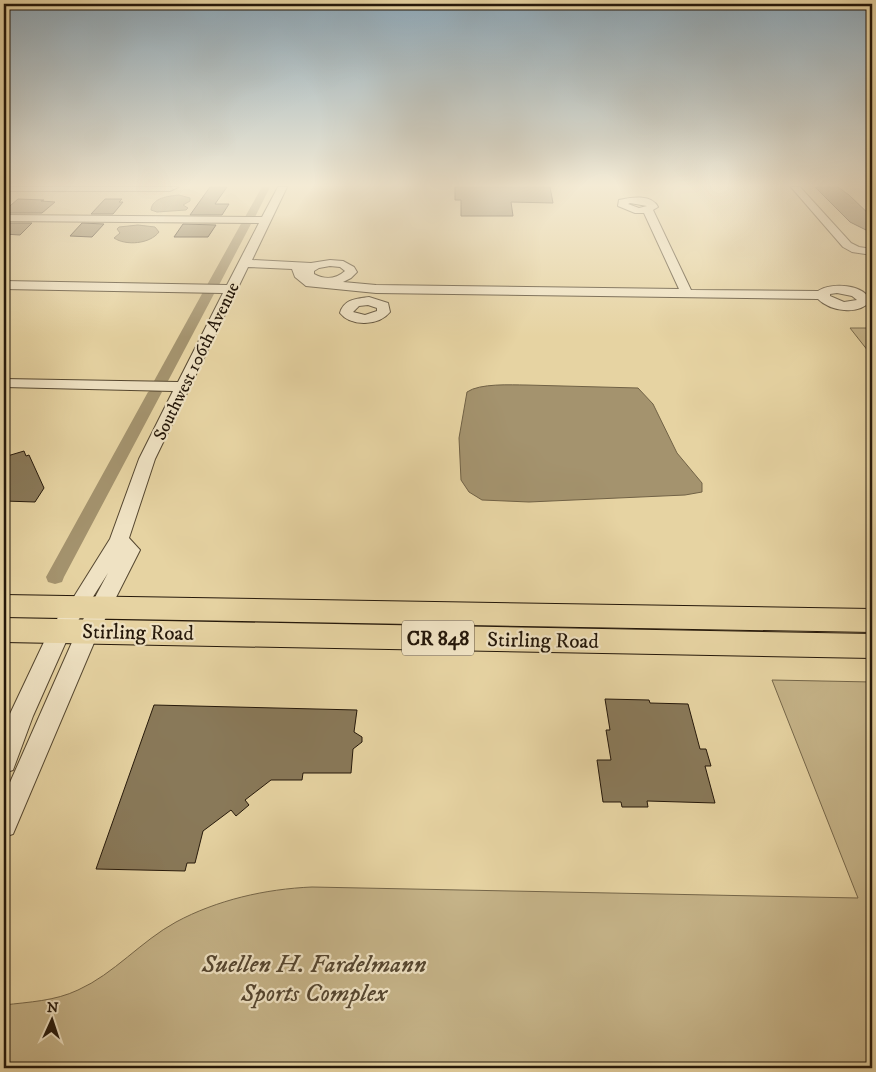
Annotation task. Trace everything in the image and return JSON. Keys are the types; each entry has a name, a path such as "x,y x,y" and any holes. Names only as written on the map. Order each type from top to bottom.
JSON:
{"main road":[{"name":"Stirling Road","path":"4,606 81,619 872,646"},
{"name":"Stirling Road","path":"4,630 81,619 872,620"}],"street":[{"name":"Southwest 106th Avenue","path":"4,825 81,619 119,538 147,459 257,237"},
{"path":"661,237 686,292"},
{"path":"840,237 847,245 856,250 872,252"},
{"path":"244,263 307,267 330,263 343,264 350,269 344,278"},
{"path":"307,267 308,276 317,280 344,278 376,295 686,292 823,295"},
{"path":"307,267 299,274 310,283 358,287"},
{"path":"4,286 231,289"},
{"path":"376,295 385,309 377,317 358,318 346,312 348,307 376,295"},
{"path":"4,383 183,387"},
{"path":"4,762 21,716 81,619"}],"green space":[{"path":"850,328 872,328 872,356"},
{"name":"Suellen H. Fardelmann Sports Complex","path":"772,680 872,682 872,1068 4,1068 4,1005 51,999 69,994 104,975 151,938 176,922 225,902 259,893 312,887 858,898"}],"shaded area":[{"path":"115,237 153,237 131,243 114,238"},
{"path":"504,385 638,388 653,404 677,453 702,483 702,492 685,495 529,502 482,500 469,492 461,480 459,438 467,392 480,387"}],"building":[{"path":"24,451 26,456 29,455 44,488 35,502 4,501 4,457"},
{"path":"605,699 649,700 650,703 688,704 700,749 706,749 711,766 705,766 715,803 647,801 648,807 622,807 621,802 603,802 597,760 611,760 606,730 610,730"},
{"path":"154,705 357,710 354,732 362,737 362,742 353,749 351,773 303,773 302,780 271,780 245,800 249,805 236,816 231,810 203,831 195,863 187,863 185,871 96,869"}],"waterway":[{"path":"213,285 239,237"},
{"path":"161,381 209,292"},
{"path":"55,577 155,392"}]}
